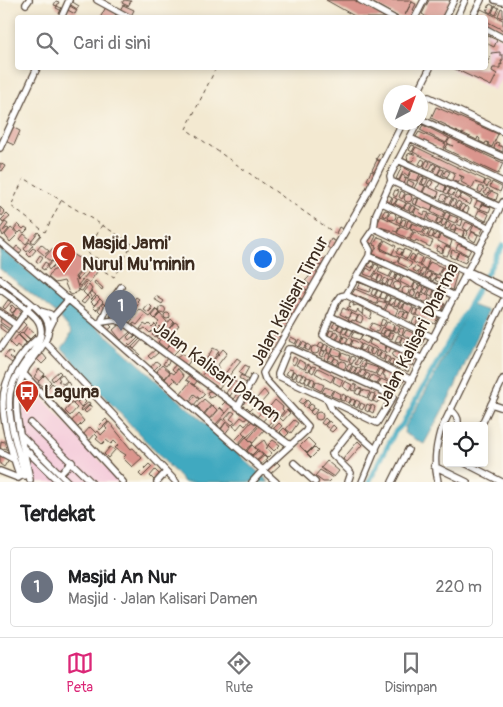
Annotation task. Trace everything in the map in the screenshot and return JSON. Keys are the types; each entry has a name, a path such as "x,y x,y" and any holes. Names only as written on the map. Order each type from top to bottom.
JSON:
{"street":[{"path":"62,15 69,0"},
{"path":"97,0 124,15"},
{"path":"360,0 388,15"},
{"path":"446,15 454,0"},
{"path":"458,15 465,0"},
{"path":"474,15 481,0"},
{"path":"495,0 503,2"},
{"path":"416,15 422,1"},
{"path":"488,30 503,38"},
{"path":"0,148 36,70"},
{"path":"422,85 429,70"},
{"path":"428,98 503,132"},
{"path":"428,123 503,157"},
{"name":"Jalan Kalisari Timur","path":"252,482 306,431 308,426 265,379 263,373 368,192 399,130"},
{"path":"346,295 369,256 365,243 366,237 374,228 376,214 391,181 390,176 414,130"},
{"path":"410,138 503,182"},
{"path":"398,160 502,204"},
{"path":"391,181 490,228"},
{"path":"382,203 479,249"},
{"name":"Jalan Kalisari Dharma","path":"362,482 376,450 455,296 465,272 502,204"},
{"path":"374,228 501,290"},
{"path":"0,242 68,300 98,322 190,407 276,482"},
{"path":"369,256 455,296"},
{"path":"358,277 445,316"},
{"path":"0,279 38,310 47,321 48,330"},
{"path":"98,322 121,287"},
{"path":"0,289 39,322 41,335 36,348 17,374 10,393 10,412 22,479"},
{"path":"412,380 325,337 323,333 339,298 342,295 346,295 434,338"},
{"path":"22,479 25,449 16,404 19,386 24,374 45,342 54,316 68,300"},
{"path":"438,482 434,466 435,449 440,432 503,301"},
{"path":"1,346 31,304"},
{"path":"38,310 54,316"},
{"path":"0,313 16,325"},
{"path":"330,316 423,359"},
{"name":"Jalan Kalisari Damen","path":"98,322 115,320 124,323 290,445"},
{"path":"22,479 13,459 3,412 4,392 19,359 26,349 41,335"},
{"path":"45,342 176,482"},
{"path":"328,399 377,423 393,397 382,390 292,349 288,349 278,376 328,399 332,410 376,450"},
{"path":"24,374 123,482"},
{"path":"238,407 252,378"},
{"path":"484,422 503,380"},
{"path":"491,404 503,408"},
{"path":"451,410 459,422"},
{"path":"31,422 91,482"},
{"path":"348,482 351,476 350,471 332,454 352,429"},
{"path":"22,436 68,482"},
{"path":"25,449 59,482"},
{"path":"392,482 408,450"},
{"path":"0,452 13,459"},
{"path":"60,474 72,462"},
{"path":"294,463 315,482"},
{"path":"434,466 467,482"},
{"path":"473,467 502,482"},
{"path":"157,482 166,472"},
{"path":"0,473 22,479"}],"path":[{"path":"215,70 186,129 342,237"},
{"path":"61,201 45,232 11,206 24,178 102,225 132,244 114,276 104,271 108,264 87,253 102,225"}],"shaded area":[{"path":"488,32 503,39 503,77 494,90 454,70 488,70"},
{"path":"26,380 120,482 34,482 21,404"}],"water":[{"path":"0,248 102,331 269,482 184,482 100,392 62,348 72,332 58,315 0,269"},
{"path":"471,305 488,311 455,387 424,444 404,433 405,427"}],"building":[{"path":"124,0 131,1 128,6 122,3"},
{"path":"326,0 354,0 381,15 353,15"},
{"path":"368,0 412,1 405,15 395,15"},
{"path":"429,0 451,0 444,15 422,14"},
{"path":"71,1 79,6 77,9 69,4"},
{"path":"412,2 416,4 413,10 416,11 414,15 405,15"},
{"path":"490,4 494,6 491,13 487,11"},
{"path":"68,5 77,10 75,14 66,9"},
{"path":"123,5 134,10 132,15 129,15 120,10"},
{"path":"495,6 499,8 496,15 492,13"},
{"path":"106,7 116,13 115,15 102,15"},
{"path":"501,8 503,9 503,18 498,16"},
{"path":"481,9 503,20 503,30 488,22 488,15 478,15"},
{"path":"488,36 497,40 494,47 488,44"},
{"path":"500,52 500,55 503,55 503,60 501,61 502,65 500,64 500,68 493,68 492,71 497,74 491,86 457,70 488,70 488,60 492,56 491,53"},
{"path":"436,107 498,134 492,147 488,145 489,143 486,142 485,144 479,141 478,137 477,140 462,133 461,136 457,134 458,132 431,118"},
{"path":"12,127 20,131 14,145 5,141"},
{"path":"428,128 449,138 446,143 420,130 428,130"},
{"path":"419,132 446,144 443,150 416,137"},
{"path":"450,138 503,163 498,174 445,149 448,144 453,146 447,143"},
{"path":"496,142 503,147 503,152 494,148"},
{"path":"412,145 415,146 412,152 409,150"},
{"path":"416,147 485,180 483,185 475,182 472,188 461,182 464,177 459,175 462,177 458,183 452,180 455,173 413,152"},
{"path":"380,153 384,156 381,161 376,159"},
{"path":"411,153 415,157 411,161 407,157"},
{"path":"422,159 425,161 423,166 419,164"},
{"path":"377,160 381,162 376,172 372,170"},
{"path":"427,160 430,162 427,168 424,166"},
{"path":"0,163 5,166 2,171 0,170"},
{"path":"433,163 436,165 432,173 429,171"},
{"path":"403,164 410,171 408,176 403,172 399,180 396,179"},
{"path":"437,165 441,167 437,175 433,173"},
{"path":"441,169 444,170 441,176 438,174"},
{"path":"446,170 450,172 447,177 443,175"},
{"path":"371,171 375,173 371,182 367,180"},
{"path":"411,171 420,174 417,181 404,178 406,179 404,184 399,182 402,175 408,178"},
{"path":"421,176 424,177 420,184 425,186 421,194 413,190"},
{"path":"424,178 428,179 425,185 422,184"},
{"path":"408,180 414,183 412,187 407,184"},
{"path":"430,180 433,182 430,187 427,185"},
{"path":"486,180 490,182 487,187 484,185"},
{"path":"492,182 502,187 500,192 490,187"},
{"path":"440,183 446,186 444,192 437,189"},
{"path":"426,186 439,192 437,198 423,192"},
{"path":"480,186 484,188 481,193 478,191"},
{"path":"447,187 450,189 447,194 444,192"},
{"path":"487,188 490,190 487,195 484,193"},
{"path":"451,189 455,191 452,196 448,194"},
{"path":"395,190 399,191 396,197 393,195"},
{"path":"401,191 405,193 402,199 399,197"},
{"path":"491,191 498,194 496,200 488,197"},
{"path":"457,192 461,194 458,199 454,197"},
{"path":"408,194 412,198 408,202 404,198"},
{"path":"443,194 447,196 444,201 440,199"},
{"path":"462,194 472,200 470,205 459,199"},
{"path":"388,195 392,197 389,203 385,201"},
{"path":"448,196 452,198 449,204 445,202"},
{"path":"393,197 397,199 394,204 391,203"},
{"path":"414,198 418,199 416,205 412,203"},
{"path":"419,198 433,205 431,211 416,205"},
{"path":"398,199 406,203 403,208 395,204"},
{"path":"453,199 456,201 453,207 450,205"},
{"path":"478,199 483,201 479,209 474,207"},
{"path":"458,201 461,203 458,208 455,206"},
{"path":"407,203 411,204 408,210 404,208"},
{"path":"462,204 465,206 462,211 459,209"},
{"path":"482,204 491,207 489,212 480,209"},
{"path":"412,205 416,207 413,212 409,211"},
{"path":"433,206 445,212 442,218 431,212"},
{"path":"466,206 469,208 467,213 463,211"},
{"path":"0,207 5,212 2,216 0,213"},
{"path":"416,208 424,215 425,212 429,213 426,219 422,217 421,219 414,214"},
{"path":"385,210 389,211 386,217 382,215"},
{"path":"479,210 489,214 486,221 476,216"},
{"path":"392,212 396,216 392,220 388,216"},
{"path":"446,212 450,214 447,220 443,218"},
{"path":"7,214 10,217 3,223 1,220"},
{"path":"430,214 438,217 435,223 428,219"},
{"path":"450,215 458,218 455,223 448,220"},
{"path":"381,216 400,225 397,232 376,226"},
{"path":"398,216 402,217 400,223 396,221"},
{"path":"438,218 442,220 439,225 436,224"},
{"path":"403,219 406,220 404,226 400,224"},
{"path":"443,219 447,221 444,226 441,225"},
{"path":"460,219 463,220 461,226 457,224"},
{"path":"408,220 412,222 409,228 406,226"},
{"path":"5,222 8,224 3,231 7,228 9,229 3,236 0,229"},
{"path":"447,222 451,224 448,229 445,228"},
{"path":"466,222 473,225 468,231 463,228"},
{"path":"412,223 425,228 422,233 410,228"},
{"path":"18,224 23,229 25,227 28,229 24,233 21,231 19,233 14,229"},
{"path":"453,224 456,226 454,231 450,230"},
{"path":"474,225 483,229 480,235 471,231"},
{"path":"401,226 413,231 409,239 397,233"},
{"path":"339,227 344,230 340,235 336,233"},
{"path":"11,228 18,234 10,242 5,235"},
{"path":"456,228 464,231 462,237 454,234"},
{"path":"426,229 429,230 427,236 423,234"},
{"path":"465,230 468,232 466,238 463,237"},
{"path":"431,231 434,233 432,238 428,237"},
{"path":"38,232 41,235 34,243 31,241"},
{"path":"414,232 433,241 430,247 416,240 415,242 410,240"},
{"path":"472,232 478,235 475,242 469,238"},
{"path":"371,233 376,236 372,244 367,241"},
{"path":"436,233 439,235 437,240 433,238"},
{"path":"24,234 30,239 26,244 20,239"},
{"path":"440,235 452,241 450,247 438,241"},
{"path":"378,237 384,239 381,250 399,257 396,263 373,254 377,246 374,245"},
{"path":"331,239 337,242 332,250 327,247"},
{"path":"385,240 396,246 392,254 381,248"},
{"path":"29,242 33,245 27,252 24,249"},
{"path":"41,244 49,251 44,255 37,249"},
{"path":"458,244 471,249 468,255 456,249"},
{"path":"17,246 22,250 19,254 13,251"},
{"path":"438,246 443,249 442,253 436,251"},
{"path":"445,246 451,248 447,256 442,255"},
{"path":"33,248 36,250 30,257 27,254"},
{"path":"53,248 58,253 51,262 45,257"},
{"path":"399,248 403,250 400,255 396,253"},
{"name":"Masjid Jami' Nurul Mu'minin","path":"63,249 87,263 75,277 79,291 72,295 69,293 64,281 55,283 48,277 52,271 62,267 55,262"},
{"path":"404,249 411,252 407,259 401,255"},
{"path":"452,250 458,252 455,259 450,257"},
{"path":"459,252 468,256 465,263 456,259"},
{"path":"412,254 415,256 412,261 409,259"},
{"path":"417,254 422,257 419,265 413,262"},
{"path":"40,255 43,257 39,263 36,261"},
{"path":"320,257 325,260 321,266 316,263"},
{"path":"400,257 412,263 409,268 398,263"},
{"path":"424,258 429,260 426,269 420,266"},
{"path":"52,261 55,264 49,270 47,267"},
{"path":"371,261 374,263 372,268 368,266"},
{"path":"45,262 48,264 44,270 41,268"},
{"path":"430,262 442,267 438,275 426,270"},
{"path":"316,263 322,267 320,270 314,267"},
{"path":"375,264 379,266 372,277 364,274 367,268 372,271"},
{"path":"86,265 88,267 78,280 76,278"},
{"path":"415,266 420,269 418,273 413,270"},
{"path":"380,267 392,271 389,277 378,272"},
{"path":"443,267 449,270 445,278 439,275"},
{"path":"92,268 97,272 89,283 85,280 80,286 78,285"},
{"path":"312,269 318,273 312,286 305,281 310,276 308,275"},
{"path":"422,269 426,270 423,276 420,274"},
{"path":"452,271 457,273 452,290 442,285"},
{"path":"393,272 396,274 394,280 390,278"},
{"path":"427,272 431,273 429,279 425,277"},
{"path":"376,273 379,275 377,280 373,278"},
{"path":"397,274 401,276 398,282 395,280"},
{"path":"432,274 436,275 433,281 430,279"},
{"path":"380,275 383,277 381,282 377,281"},
{"path":"403,276 415,282 412,288 400,282"},
{"path":"436,277 442,279 440,283 435,280"},
{"path":"385,278 388,280 385,285 382,283"},
{"path":"389,280 393,281 390,287 387,285"},
{"path":"95,281 103,288 102,290 94,283"},
{"path":"85,282 87,284 82,291 79,290"},
{"path":"397,282 401,286 397,290 393,286"},
{"path":"304,283 311,286 309,291 302,287"},
{"path":"360,283 372,287 369,292 357,288"},
{"path":"415,283 419,285 416,290 413,289"},
{"path":"89,285 92,289 87,296 83,292"},
{"path":"421,285 424,287 422,293 418,291"},
{"path":"302,287 308,291 303,300 297,296"},
{"path":"406,287 410,291 406,295 402,291"},
{"path":"426,287 429,289 426,294 423,292"},
{"path":"431,288 434,290 432,296 428,294"},
{"path":"355,289 378,299 376,304 352,294"},
{"path":"373,289 377,290 374,296 371,294"},
{"path":"378,290 382,292 379,298 375,296"},
{"path":"412,290 416,292 414,297 410,295"},
{"path":"91,291 96,295 91,300 92,296 89,294"},
{"path":"435,291 438,293 436,298 432,297"},
{"path":"382,292 386,294 384,299 380,298"},
{"path":"418,292 422,294 419,299 416,298"},
{"path":"425,294 429,298 425,302 421,298"},
{"path":"387,295 390,297 388,302 384,301"},
{"path":"87,296 89,298 84,304 81,302"},
{"path":"97,296 100,299 94,305 91,302"},
{"path":"156,296 164,301 162,304 154,299"},
{"path":"136,297 139,299 137,301 139,303 135,309 128,307 122,314 118,311 126,302 130,305"},
{"path":"297,297 303,301 294,316 287,312"},
{"path":"391,298 395,299 392,305 388,303"},
{"path":"431,298 445,304 442,310 429,303"},
{"path":"100,299 103,302 96,310 93,307"},
{"path":"396,299 400,301 397,306 394,305"},
{"path":"8,300 11,302 5,309 3,307"},
{"path":"379,301 387,303 384,309 376,306"},
{"path":"401,301 404,303 402,308 398,307"},
{"path":"350,302 354,304 353,306 357,305 363,308 362,314 358,309 356,313 347,309 348,307 351,308 349,306"},
{"path":"103,303 106,306 101,313 98,310"},
{"path":"405,303 413,307 410,313 403,309"},
{"path":"149,304 152,307 148,313 144,310"},
{"path":"388,304 398,309 395,316 385,311"},
{"path":"12,305 16,309 12,313 10,306"},
{"path":"0,307 15,318 13,321 0,312"},
{"path":"162,307 165,310 162,313 159,310"},
{"path":"17,308 22,312 18,319 12,315"},
{"path":"154,308 156,310 150,317 147,315"},
{"path":"343,308 351,312 348,318 340,314"},
{"path":"414,308 418,310 415,316 412,314"},
{"path":"115,309 117,311 113,318 110,316"},
{"path":"127,309 130,311 124,318 122,316"},
{"path":"140,309 146,314 137,325 134,323 132,326 129,324"},
{"path":"365,309 372,313 370,319 362,315"},
{"path":"157,310 160,313 155,319 152,316"},
{"path":"401,310 405,312 402,317 398,315"},
{"path":"419,310 438,317 435,324 417,315"},
{"path":"406,312 409,313 407,319 403,317"},
{"path":"167,313 170,316 167,319 164,316"},
{"path":"287,313 294,317 286,328 280,325"},
{"path":"351,313 358,316 355,321 352,320 351,322 348,321"},
{"path":"160,314 167,322 155,337 152,335 160,327 157,324 159,322 155,319"},
{"path":"359,315 363,318 361,323 356,321"},
{"path":"2,316 13,325 10,329 0,322"},
{"path":"415,317 418,319 416,325 412,323"},
{"path":"171,319 174,322 168,330 165,327"},
{"path":"382,319 386,321 383,326 380,325"},
{"path":"421,319 424,321 422,326 418,325"},
{"path":"22,321 26,325 18,334 14,331"},
{"path":"175,322 179,325 168,339 172,342 166,349 158,342"},
{"path":"335,322 339,324 336,329 332,327"},
{"path":"387,322 394,325 392,331 384,328"},
{"path":"108,323 112,327 107,331 104,327"},
{"path":"121,323 130,332 121,340 113,330"},
{"path":"372,323 380,326 377,332 369,328"},
{"path":"0,324 9,331 7,333 0,328"},
{"path":"144,324 147,326 149,324 152,327 155,324 157,326 150,333 145,328 140,329"},
{"path":"340,324 344,325 341,331 337,329"},
{"path":"396,325 400,327 397,332 393,331"},
{"path":"27,327 35,334 30,339 23,333"},
{"path":"344,327 348,329 345,334 341,333"},
{"path":"382,327 385,329 383,334 379,333"},
{"path":"164,328 166,330 158,339 156,337"},
{"path":"349,328 353,330 350,336 346,334"},
{"path":"401,328 404,329 402,335 398,333"},
{"path":"330,330 334,331 331,337 328,335"},
{"path":"386,330 390,331 387,337 383,335"},
{"path":"406,330 413,333 411,339 403,335"},
{"path":"335,331 339,333 336,339 332,337"},
{"path":"22,332 30,340 27,343 19,335"},
{"path":"132,332 135,335 129,340 127,337"},
{"path":"354,332 362,335 359,340 351,337"},
{"path":"390,332 394,333 392,339 388,337"},
{"path":"275,334 282,338 275,349 268,346"},
{"path":"340,334 343,336 341,341 337,340"},
{"path":"414,334 418,335 415,341 412,339"},
{"path":"420,334 425,337 422,345 416,342"},
{"path":"18,335 26,343 22,349 17,345 15,348 10,343"},
{"path":"363,335 370,339 367,344 360,340"},
{"path":"398,335 402,337 399,342 395,341"},
{"path":"136,336 138,338 130,346 128,344"},
{"path":"344,336 348,338 345,343 342,342"},
{"path":"291,337 297,340 295,344 289,341"},
{"path":"402,337 406,339 403,345 400,343"},
{"path":"349,338 352,340 350,345 346,344"},
{"path":"140,339 142,340 134,349 132,347"},
{"path":"299,339 302,341 299,347 296,345"},
{"path":"371,339 386,346 384,352 369,344"},
{"path":"407,339 411,340 408,346 405,344"},
{"path":"353,340 361,344 358,350 351,346"},
{"path":"303,342 307,344 304,349 300,347"},
{"path":"321,342 324,344 322,349 318,347"},
{"path":"412,342 416,343 413,349 409,347"},
{"path":"172,343 179,349 172,356 165,350"},
{"path":"308,344 311,346 309,351 305,349"},
{"path":"325,344 328,346 326,351 322,350"},
{"path":"362,344 366,346 363,351 359,350"},
{"path":"267,346 273,351 267,359 261,355"},
{"path":"315,346 319,350 315,354 311,350"},
{"path":"329,346 333,348 331,354 327,352"},
{"path":"367,346 371,348 368,354 365,352"},
{"path":"387,346 391,348 388,354 385,352"},
{"path":"131,347 140,354 138,356 130,349"},
{"path":"213,348 219,351 211,363 206,360"},
{"path":"334,348 342,352 340,356 331,354"},
{"path":"372,348 376,350 373,355 370,354"},
{"path":"223,349 227,353 217,366 220,369 218,372 223,376 237,358 241,361 219,388 201,376"},
{"path":"155,350 158,353 151,359 148,356"},
{"path":"322,350 325,352 322,357 319,355"},
{"path":"377,350 381,352 378,357 375,356"},
{"path":"9,351 13,354 10,357 14,360 12,363 4,357"},
{"path":"394,351 405,356 402,362 392,356"},
{"path":"181,353 191,360 187,365 177,358"},
{"path":"327,353 330,355 327,361 324,359"},
{"path":"342,353 350,356 348,361 340,358"},
{"path":"381,353 385,355 383,360 379,358"},
{"path":"43,354 47,359 42,364 37,359"},
{"path":"331,355 335,357 332,362 328,360"},
{"path":"407,355 415,358 412,366 404,362"},
{"path":"352,356 355,358 352,364 349,362"},
{"path":"386,356 390,358 387,363 384,362"},
{"path":"294,357 297,359 294,365 291,363"},
{"path":"167,358 170,360 166,366 163,364"},
{"path":"335,358 339,360 336,365 332,363"},
{"path":"358,358 361,360 358,365 355,364"},
{"path":"391,359 394,360 392,366 388,364"},
{"path":"299,360 306,364 304,369 296,365"},
{"path":"156,361 160,364 154,370 151,367"},
{"path":"342,361 346,365 342,369 338,365"},
{"path":"363,361 366,362 363,368 360,366"},
{"path":"398,361 402,363 399,369 396,367"},
{"path":"176,364 179,367 175,372 172,369"},
{"path":"308,364 311,366 309,371 305,370"},
{"path":"349,364 352,365 349,371 346,369"},
{"path":"366,364 378,368 375,374 364,370"},
{"path":"162,365 170,372 165,378 157,371"},
{"path":"245,365 249,367 244,376 239,373"},
{"path":"312,366 316,367 313,373 310,371"},
{"path":"353,366 356,368 353,373 350,372"},
{"path":"404,366 410,368 408,372 403,369"},
{"path":"357,367 361,369 358,375 355,373"},
{"path":"318,368 334,376 331,382 315,373"},
{"path":"39,369 45,374 39,381 34,377"},
{"path":"178,369 184,376 179,383 172,377 175,380 170,385 165,379 171,372 174,374"},
{"path":"289,369 293,370 290,376 286,374"},
{"path":"379,369 384,371 380,377 376,375"},
{"path":"362,370 366,372 363,377 359,375"},
{"path":"59,371 61,373 53,381 51,378"},
{"path":"293,371 297,373 294,378 291,377"},
{"path":"385,371 394,374 396,377 394,383 385,379 383,375"},
{"path":"298,373 302,374 299,380 296,378"},
{"path":"367,373 370,375 367,380 364,378"},
{"path":"62,374 67,381 63,384 58,381 60,380 58,377"},
{"path":"191,374 198,380 194,385 191,383 205,394 200,399 194,394 187,403 180,394 190,382 186,380"},
{"path":"303,374 307,376 304,381 301,380"},
{"path":"45,375 51,382 45,388 38,382"},
{"path":"241,375 248,380 246,383 239,378"},
{"path":"372,375 380,379 377,384 369,380"},
{"path":"335,376 343,380 340,386 333,382"},
{"path":"398,376 405,379 401,386 395,383"},
{"path":"307,377 311,378 308,384 305,382"},
{"path":"312,378 315,380 313,386 309,384"},
{"path":"381,379 388,382 386,388 378,385"},
{"path":"234,381 238,384 230,396 226,393"},
{"path":"316,381 324,385 321,391 314,387"},
{"path":"345,381 352,385 349,391 342,386"},
{"path":"68,382 71,387 67,390 65,388 62,391 60,388"},
{"path":"390,382 394,384 391,389 387,387"},
{"path":"52,383 59,390 51,399 44,393"},
{"path":"354,384 357,386 355,391 351,390"},
{"path":"325,387 333,390 330,395 322,392"},
{"path":"358,388 362,389 359,395 355,393"},
{"path":"72,390 75,393 69,398 66,395"},
{"path":"213,390 215,396 209,398 207,392"},
{"path":"264,390 268,395 261,403 256,399"},
{"path":"334,390 341,394 339,399 331,396"},
{"path":"362,390 370,392 367,398 360,395"},
{"path":"238,392 241,394 236,403 232,401"},
{"path":"371,393 375,394 372,402 368,400"},
{"path":"79,394 81,397 73,404 69,399 73,396 75,398"},
{"path":"343,394 346,396 344,401 340,400"},
{"path":"250,395 256,404 250,410 247,407 245,409 241,405"},
{"path":"195,396 199,399 193,406 189,403"},
{"path":"347,396 351,398 349,403 345,401"},
{"path":"376,396 380,398 377,403 373,401"},
{"path":"303,397 306,400 302,404 299,402"},
{"path":"82,398 86,402 81,407 77,402"},
{"path":"204,399 211,405 202,416 198,412 200,409 197,407"},
{"path":"352,399 355,400 353,406 349,404"},
{"path":"275,400 283,407 284,411 271,427 268,425 275,417 267,410"},
{"path":"307,400 310,403 306,408 303,405"},
{"path":"356,400 360,402 357,408 354,406"},
{"path":"226,401 232,406 226,413 220,407"},
{"path":"89,402 90,404 82,411 80,409"},
{"path":"72,403 77,408 70,416 65,411"},
{"path":"361,403 365,405 362,410 359,408"},
{"path":"311,404 314,406 310,411 307,408"},
{"path":"367,404 371,406 368,412 365,410"},
{"path":"90,405 92,408 86,413 84,411"},
{"path":"212,405 217,410 209,419 204,415"},
{"path":"372,405 375,407 373,413 369,411"},
{"path":"220,408 226,413 215,425 210,420"},
{"path":"314,408 317,410 313,415 310,412"},
{"path":"287,410 290,413 283,421 280,418"},
{"path":"232,411 235,413 230,419 235,422 232,425 225,419"},
{"path":"262,411 268,415 262,422 257,417"},
{"path":"319,412 323,416 319,420 315,416"},
{"path":"78,414 84,421 77,428 71,422"},
{"path":"248,416 251,419 245,426 242,423 237,429 233,426 241,417 245,420"},
{"path":"325,418 328,421 324,425 321,423"},
{"path":"106,419 108,422 100,430 98,427"},
{"path":"222,419 226,422 219,431 217,429 219,426 217,425"},
{"path":"253,420 258,425 247,437 242,432"},
{"path":"294,420 298,423 291,433 286,429"},
{"path":"329,421 332,424 328,428 325,426"},
{"path":"109,422 130,448 133,448 142,458 132,467 123,458 126,455 115,448 118,445 114,441 111,444 106,440 102,444 96,439 98,437 95,434 89,441 83,435 90,427 101,435 107,429 105,427"},
{"path":"226,422 231,426 224,435 220,431"},
{"path":"279,423 282,426 276,433 272,430"},
{"path":"333,425 336,428 332,432 329,430"},
{"path":"259,426 264,430 253,443 248,439"},
{"path":"284,428 289,433 285,437 280,432"},
{"path":"242,433 245,436 238,444 234,441"},
{"path":"246,437 253,444 245,451 239,445"},
{"path":"308,438 315,445 307,453 300,446"},
{"path":"264,440 268,447 266,448 272,453 267,458 255,447"},
{"path":"273,440 280,445 274,451 268,445"},
{"path":"1,441 8,443 8,450 4,448 2,452 0,451"},
{"path":"358,441 362,445 347,462 343,459"},
{"path":"252,445 257,450 252,455 247,451"},
{"path":"110,447 115,450 108,458 104,454"},
{"path":"314,447 318,451 311,458 307,454"},
{"path":"258,451 263,455 255,462 251,457"},
{"path":"0,454 9,459 4,467 0,464"},
{"path":"264,456 267,459 259,466 256,462"},
{"path":"275,460 280,465 270,474 265,470"},
{"path":"327,461 339,471 334,477 321,468"},
{"path":"149,464 152,467 142,477 139,474"},
{"path":"155,470 160,475 155,481 150,476"},
{"path":"320,470 333,478 329,482 323,482 315,476"}],"waterway":[{"path":"369,482 395,432 402,425 503,245"}],"place":[{"name":"Masjid Jami' Nurul Mu'minin","path":"64,274"},
{"name":"Masjid An Nur","path":"121,331"},
{"name":"Laguna","path":"27,413"}]}
